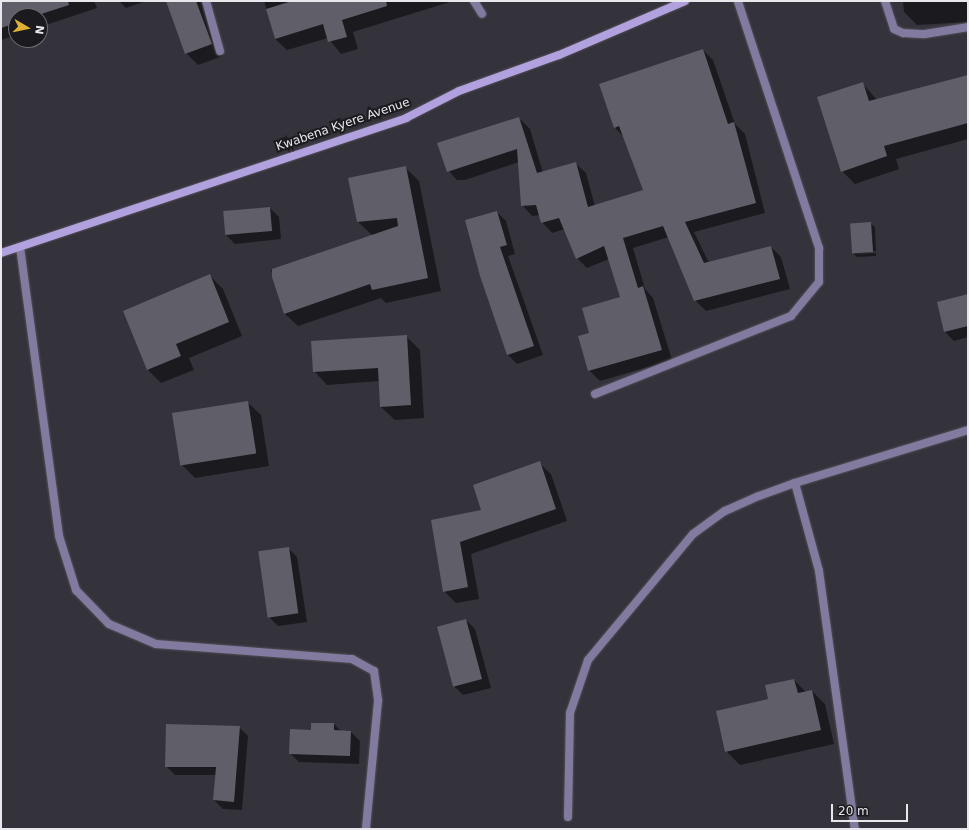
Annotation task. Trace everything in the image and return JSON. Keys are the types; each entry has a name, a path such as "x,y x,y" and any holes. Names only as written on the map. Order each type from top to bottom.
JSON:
{"main road":[{"name":"Kwabena Kyere Avenue","path":"1,253 406,118 460,91 559,55 686,1"}],"street":[{"path":"206,1 220,51"},
{"path":"474,1 482,14"},
{"path":"595,394 792,316 819,282 818,248 738,1"},
{"path":"885,1 894,29 903,33 925,34 968,27"},
{"path":"20,247 59,536 76,590 109,624 156,644 352,659 374,671 378,701 366,829"},
{"path":"568,817 570,713 588,660 596,648 693,534 725,511 795,482 968,430"},
{"path":"795,482 818,571 855,829"}],"building":[{"path":"1,1 68,1 69,5 48,12 48,8 8,8 8,26 1,28"},
{"path":"166,1 196,1 212,44 185,54"},
{"path":"292,1 386,1 387,6 342,20 347,37 328,42 323,24 275,39 266,9"},
{"path":"703,49 728,124 734,122 756,203 685,222 704,263 771,246 780,279 694,301 663,226 623,238 638,288 643,286 662,350 588,371 578,336 589,333 582,308 620,297 604,246 576,259 559,218 541,223 536,205 521,206 517,149 447,172 437,143 519,117 537,173 576,162 588,207 643,190 619,126 614,128 599,84"},
{"path":"968,75 968,123 884,146 887,156 841,172 817,97 863,82 869,101"},
{"path":"406,166 428,278 372,290 370,284 284,314 272,277 272,269 398,226 397,218 357,222 348,178"},
{"path":"270,207 272,231 225,235 223,211"},
{"path":"497,211 507,245 500,247 534,346 507,355 480,276 465,220"},
{"path":"871,222 873,252 852,253 850,223"},
{"path":"210,274 229,322 176,344 181,356 147,370 123,311"},
{"path":"968,294 968,326 944,332 937,302"},
{"path":"407,335 411,405 380,407 378,368 313,372 311,341"},
{"path":"248,401 256,453 180,465 172,413"},
{"path":"540,461 556,509 460,542 468,587 443,592 431,520 481,510 473,485"},
{"path":"289,547 298,613 268,618 258,551"},
{"path":"466,619 482,679 453,687 437,627"},
{"path":"794,679 798,693 812,690 821,730 725,752 716,711 768,699 765,685"},
{"path":"311,723 334,723 334,730 351,731 350,756 289,754 290,729 311,730"},
{"path":"166,724 240,726 234,802 213,800 216,767 165,767"}]}
